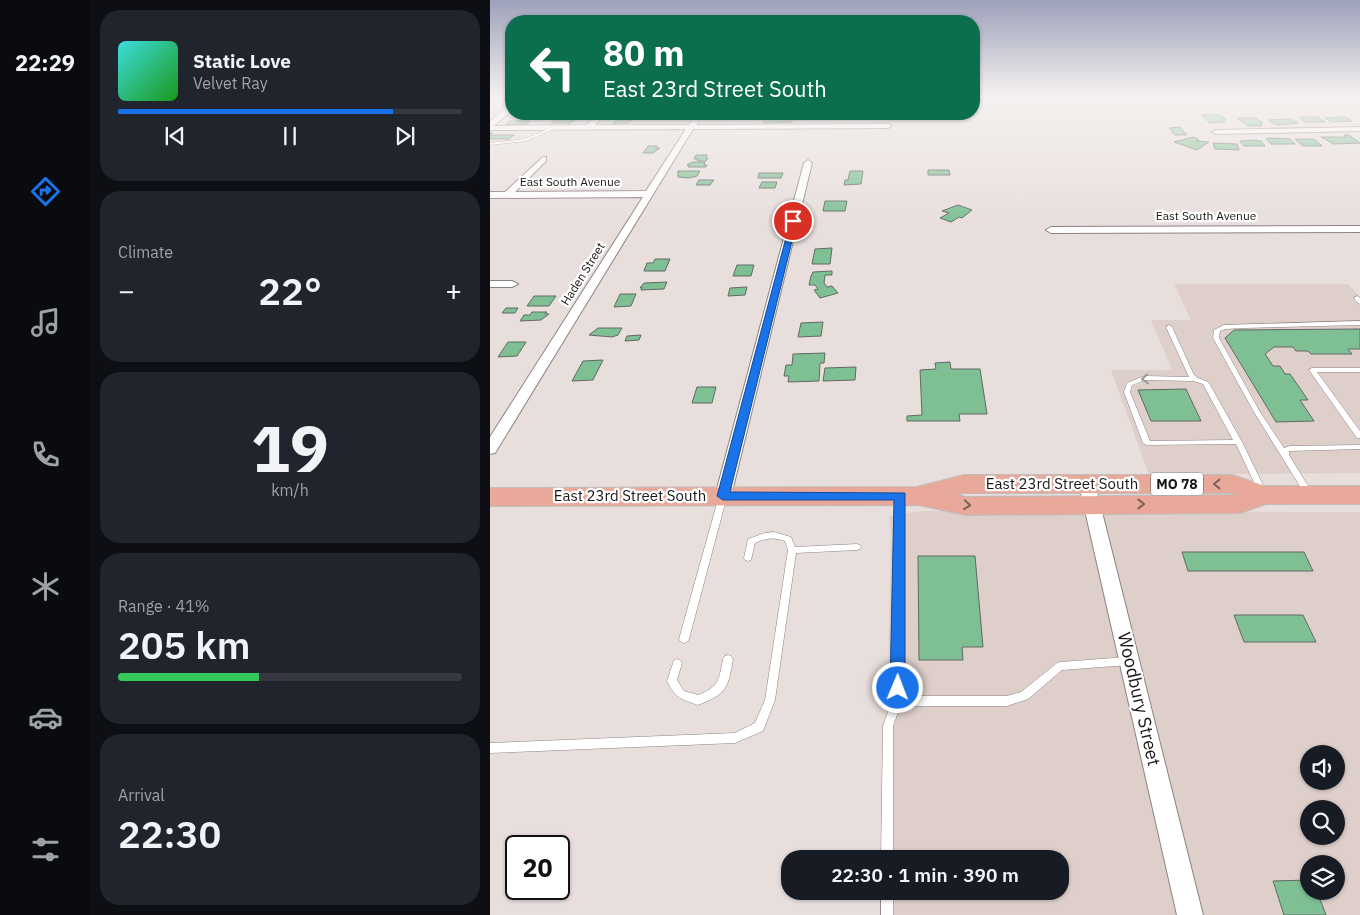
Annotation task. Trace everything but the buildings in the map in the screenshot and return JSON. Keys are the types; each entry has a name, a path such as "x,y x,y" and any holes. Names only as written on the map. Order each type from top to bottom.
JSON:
{"main road":[{"name":"East 23rd Street South","path":"490,497 910,496 966,506 1090,494 1240,504 1264,495 1360,495"}],"street":[{"name":"Haden Street","path":"490,449 684,139"},
{"path":"506,195 543,159"},
{"path":"723,496 808,162"},
{"name":"East South Avenue","path":"490,195 650,194"},
{"name":"East South Avenue","path":"1051,230 1360,229"},
{"path":"490,284 512,284"},
{"name":"Woodbury Street","path":"1090,494 1190,915"}],"lane":[{"path":"490,144 528,139"},
{"path":"1310,495 1257,412 1216,338 1217,330 1224,327 1244,326 1360,323"},
{"path":"1169,327 1185,359 1187,372 1194,379"},
{"path":"1360,370 1312,370 1360,436"},
{"path":"1238,442 1146,443 1127,392 1128,384 1144,378 1194,379 1206,383 1238,442 1264,495"},
{"path":"1285,455 1285,450 1290,448 1360,447"},
{"path":"684,639 723,496"},
{"path":"910,496 898,688 903,698 914,701 1007,701 1024,696 1060,666 1130,661"},
{"path":"490,748 735,738 759,727 770,700 792,550 788,539 778,535 764,535 751,541 748,558"},
{"path":"792,550 857,547"},
{"path":"677,663 672,681 681,694 698,700 713,694 724,681 728,659"},
{"path":"887,850 888,726 894,710 903,698"},
{"path":"887,900 887,915"}],"shaded area":[{"path":"1174,284 1348,284 1360,297 1360,473 1149,475 1111,370 1172,370 1151,320 1191,320"},
{"path":"922,511 1360,512 1360,915 883,915 883,900 1069,900 1069,850 884,850 891,534 889,516"}],"route":[{"path":"793,221 723,496 900,496 898,688"}]}
